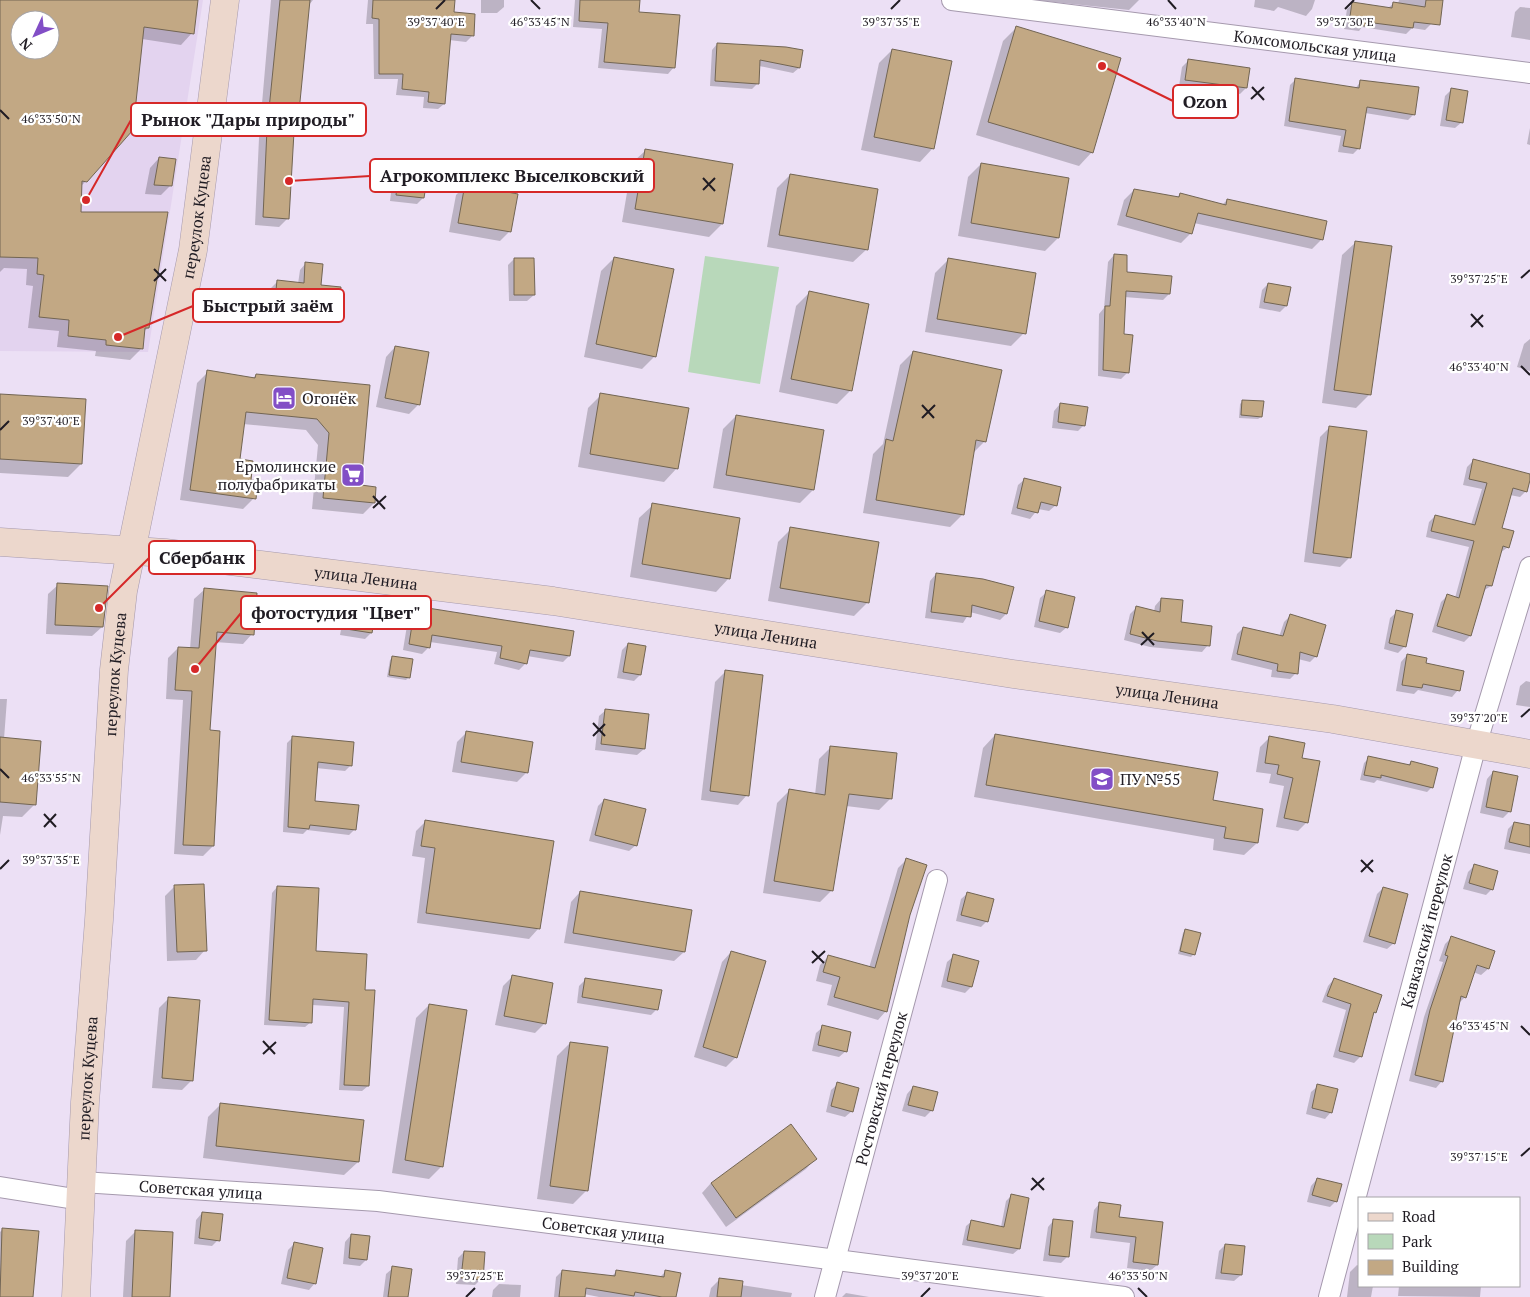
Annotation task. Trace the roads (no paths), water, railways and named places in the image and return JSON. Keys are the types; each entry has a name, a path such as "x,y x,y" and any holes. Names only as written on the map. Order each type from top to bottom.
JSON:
{"street":[{"name":"переулок Куцева","path":"76,1297 85,1102 100,920 114,670 129,552 193,250 225,0"},
{"name":"Комсомольская улица","path":"952,0 1530,73"},
{"name":"улица Ленина","path":"0,542 165,553 562,602 1023,675 1333,719 1476,746 1530,754"},
{"name":"Кавказский переулок","path":"1329,1297 1476,746 1530,567"},
{"name":"Ростовский переулок","path":"825,1297 937,880"},
{"name":"Советская улица","path":"0,1187 378,1201 1124,1297"}],"place":[{"name":"Ozon","path":"1102,66"},
{"name":"Агрокомплекс Выселковский","path":"289,181"},
{"name":"Рынок \"Дары природы\"","path":"86,200"},
{"name":"Быстрый заём","path":"118,337"},
{"name":"Огонёк","path":"284,398"},
{"name":"Ермолинские полуфабрикаты","path":"353,475"},
{"name":"Сбербанк","path":"99,608"},
{"name":"фотостудия \"Цвет\"","path":"195,669"},
{"name":"ПУ №55","path":"1102,779"}]}
